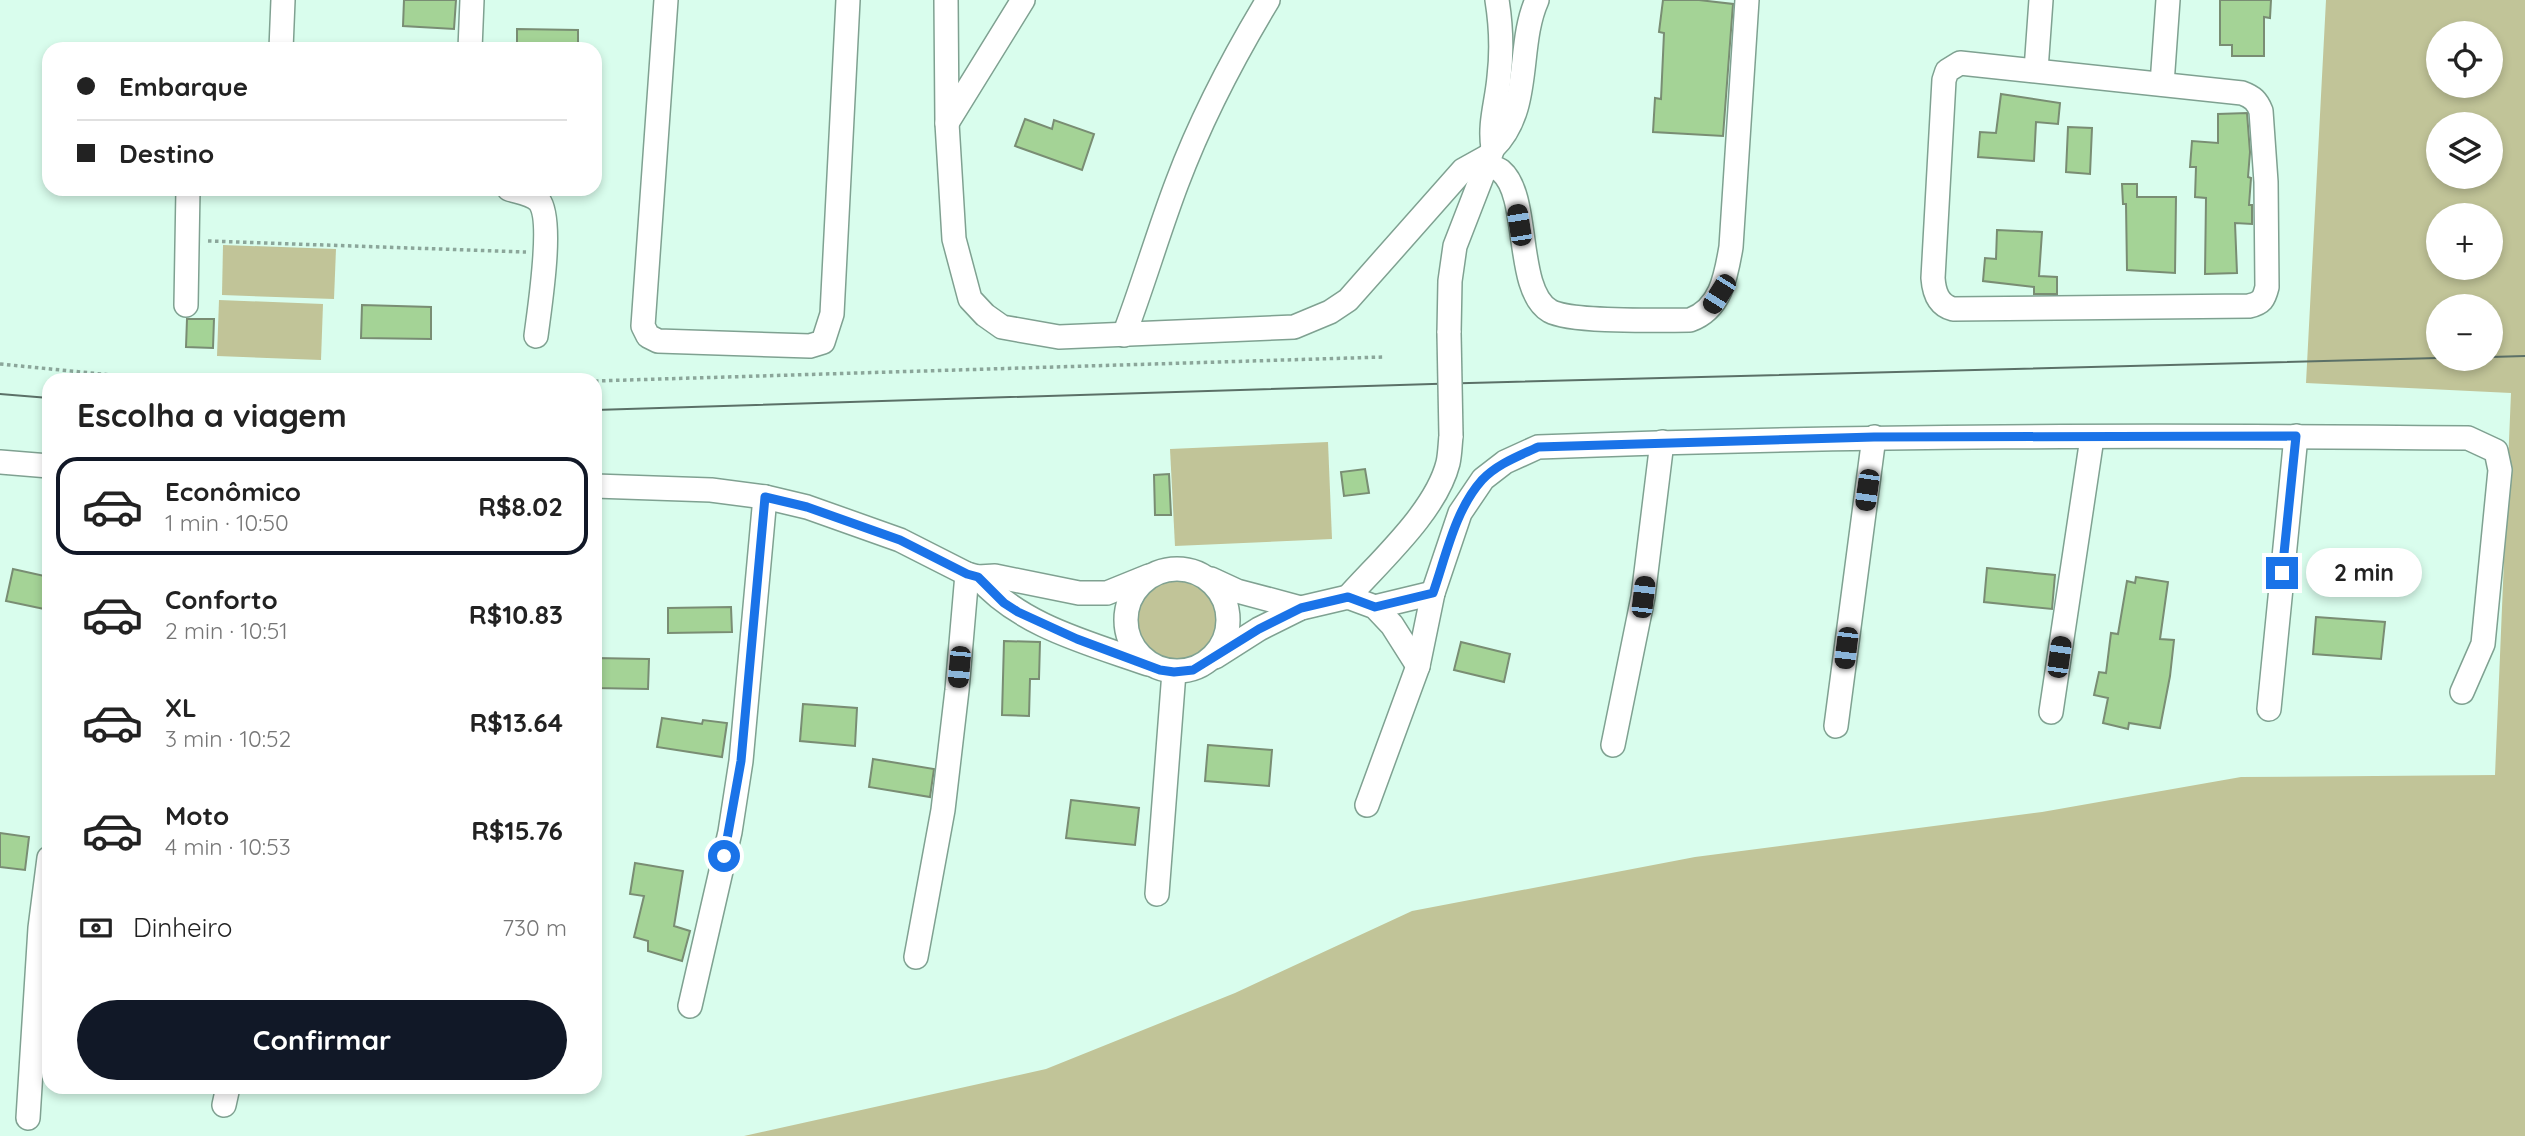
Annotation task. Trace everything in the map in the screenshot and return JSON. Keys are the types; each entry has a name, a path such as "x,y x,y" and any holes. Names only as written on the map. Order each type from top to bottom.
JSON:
{"street":[{"path":"281,42 283,0"},
{"path":"470,42 472,0"},
{"path":"666,0 643,326 648,336 658,341 810,346 823,342 832,314 848,0"},
{"path":"946,0 947,123 954,239 970,299 985,315 1002,327 1059,337 1276,330 1312,321 1348,300 1462,170 1489,156"},
{"path":"947,123 1023,0"},
{"path":"1124,335 1186,161 1239,47 1268,0"},
{"path":"1497,0 1500,18 1499,77 1490,128 1489,156 1514,193 1525,255 1536,294 1542,304 1551,311 1582,318 1690,320 1702,316 1719,294 1725,279 1731,247 1747,0"},
{"path":"2036,70 2041,0"},
{"path":"2162,84 2168,0"},
{"path":"1348,597 1400,540 1423,510 1441,482 1448,462 1451,436 1448,333 1450,281 1455,246 1489,156 1505,136 1516,108 1531,5"},
{"path":"1960,63 2162,84 2242,93 2257,101 2261,111 2266,182 2265,298 2259,304 2249,306 2101,309 1945,307 1938,299 1933,278 1944,80 1947,71 1960,63"},
{"path":"186,305 188,196"},
{"path":"530,196 536,198 544,211 545,252 536,337"},
{"path":"1367,805 1418,666 1433,593 1460,513 1483,479 1506,462 1538,447 1874,437 2092,438 2183,435 2468,438 2496,451 2500,470 2483,643 2462,692"},
{"path":"2269,709 2296,436"},
{"path":"1836,726 1874,437"},
{"path":"2051,712 2092,438"},
{"path":"1613,745 1643,597 1662,442"},
{"path":"0,462 42,465"},
{"path":"602,486 711,490 765,497 807,507 900,540 972,576 1018,612 1077,639 1174,672 1193,670 1259,629 1301,608 1348,597 1375,607 1392,625 1418,666"},
{"path":"690,1006 730,832 741,761 765,497"},
{"path":"972,576 995,576 1079,593 1107,593 1165,570 1183,569 1237,591 1301,608"},
{"path":"1200,574 1214,584 1224,598 1228,615 1227,632 1221,648 1210,661"},
{"path":"916,957 943,810 972,576"},
{"path":"1148,664 1136,652 1128,637 1125,620 1128,603 1136,588 1149,576"},
{"path":"1375,607 1433,593"},
{"path":"1157,894 1174,672"},
{"path":"28,1118 42,912"}],"path":[{"path":"186,240 545,252"},
{"path":"602,381 1383,357"},
{"path":"0,364 91,373"}],"green space":[{"path":"2326,0 2525,0 2525,1136 744,1136 1046,1069 1235,993 1412,911 1695,857 2042,812 2241,777 2495,775 2511,393 2306,383"},
{"path":"223,245 336,249 334,299 222,295"},
{"path":"219,300 323,304 321,360 217,356"},
{"path":"1328,442 1332,539 1175,546 1170,449"},
{"path":"1177,578 1193,581 1207,590 1216,604 1219,620 1216,636 1207,650 1193,659 1177,662 1161,659 1147,650 1138,636 1135,620 1138,604 1147,590 1161,581"}],"building":[{"path":"404,0 456,0 454,29 403,26"},
{"path":"1663,0 1733,4 1723,136 1653,132 1655,98 1661,99 1664,33 1659,32"},
{"path":"2220,0 2271,0 2270,18 2264,17 2264,56 2232,56 2232,45 2220,45"},
{"path":"517,29 578,30 578,42 517,42"},
{"path":"2001,94 2060,103 2058,124 2036,122 2034,161 1978,157 1980,132 1996,133"},
{"path":"2247,113 2250,152 2248,177 2251,178 2249,205 2252,205 2252,224 2235,223 2237,273 2205,274 2206,198 2195,197 2196,167 2190,167 2192,141 2218,143 2218,114"},
{"path":"1025,119 1052,129 1054,120 1094,134 1082,170 1015,146"},
{"path":"2068,127 2092,128 2090,174 2066,172"},
{"path":"2122,184 2137,184 2137,197 2176,197 2175,273 2127,270 2126,204 2123,204"},
{"path":"1997,230 2042,232 2039,276 2057,277 2057,294 2034,294 2034,287 1983,281 1985,258 1996,259"},
{"path":"362,305 431,307 431,339 361,338"},
{"path":"187,319 214,319 213,348 186,347"},
{"path":"1365,469 1369,493 1344,496 1341,472"},
{"path":"1169,474 1171,515 1155,515 1154,475"},
{"path":"1987,568 2055,575 2052,609 1984,602"},
{"path":"13,569 42,575 42,609 6,601"},
{"path":"2136,577 2168,582 2160,639 2174,640 2160,728 2129,723 2128,729 2103,723 2108,698 2094,695 2099,672 2106,673 2111,633 2118,634 2127,581 2135,583"},
{"path":"731,607 732,632 668,633 668,608"},
{"path":"2316,617 2385,622 2381,659 2313,654"},
{"path":"1004,641 1040,642 1039,679 1030,679 1029,716 1002,715"},
{"path":"1461,642 1510,654 1504,682 1454,670"},
{"path":"602,658 649,659 648,689 602,688"},
{"path":"803,704 857,708 855,746 800,741"},
{"path":"662,718 702,724 703,720 727,723 722,757 657,747"},
{"path":"1208,745 1272,750 1269,786 1205,781"},
{"path":"873,759 934,769 930,797 869,787"},
{"path":"1071,800 1139,808 1135,845 1066,838"},
{"path":"0,833 29,837 25,870 0,867"},
{"path":"635,863 683,871 674,926 690,931 682,961 648,951 648,941 634,937 644,896 630,894"}],"tram line":[{"path":"2503,357 2525,356"},
{"path":"602,410 1432,384 2426,358"},
{"path":"0,394 42,397"}],"route":[{"path":"724,856 741,761 765,497 807,507 900,540 978,577 990,591 1018,612 1077,639 1160,670 1174,672 1193,670 1259,629 1301,608 1348,597 1375,607 1433,593 1460,513 1483,479 1506,462 1538,447 1874,437 2296,436 2282,573"}]}
